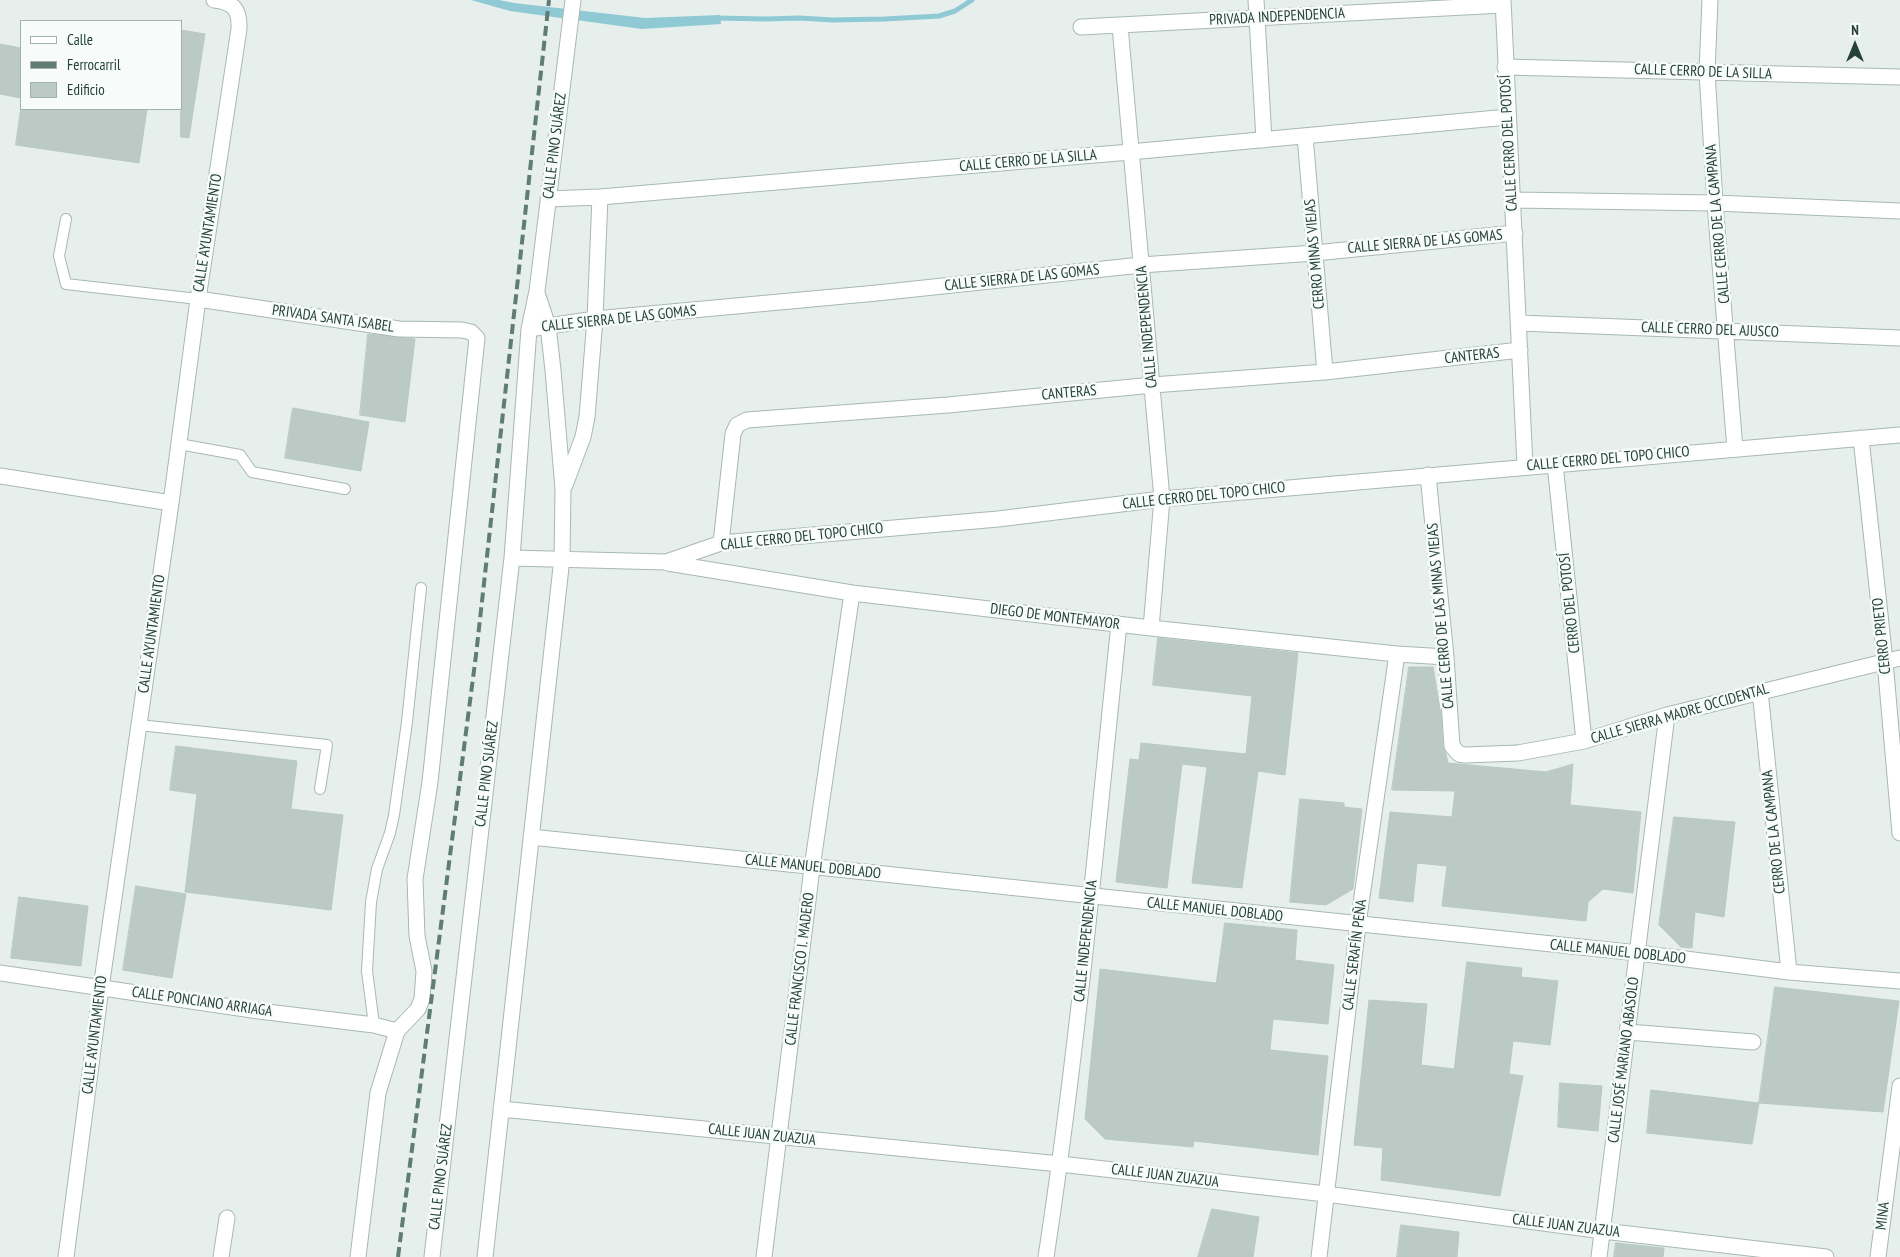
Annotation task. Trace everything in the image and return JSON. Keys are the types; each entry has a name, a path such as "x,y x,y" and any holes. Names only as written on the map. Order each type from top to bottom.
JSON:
{"street":[{"name":"CALLE AYUNTAMIENTO","path":"66,1257 100,988 171,503 198,299 239,28 239,18 232,6 226,1 214,0"},
{"name":"CALLE PINO SUÁREZ","path":"432,1257 512,558 529,329 537,291 573,0"},
{"path":"1256,0 1264,140"},
{"name":"CALLE CERRO DE LA CAMPANA","path":"1710,0 1707,72 1715,203 1727,331 1735,449"},
{"name":"PRIVADA INDEPENDENCIA","path":"1081,27 1503,3"},
{"name":"CALLE CERRO DEL POTOSÍ","path":"1503,3 1525,466"},
{"name":"CALLE INDEPENDENCIA","path":"1120,26 1162,499 1151,628"},
{"name":"CALLE CERRO DE LA SILLA","path":"1505,67 1900,77"},
{"name":"CALLE CERRO DE LA SILLA","path":"548,199 600,197 1130,152 1508,117"},
{"name":"CERRO MINAS VIEJAS","path":"1305,136 1325,372"},
{"name":"CALLE PINO SUÁREZ","path":"563,489 583,436 587,417 595,319 600,197"},
{"path":"1512,200 1715,203 1900,211"},
{"name":"CALLE SIERRA DE LAS GOMAS","path":"529,329 595,319 877,293 1141,265 1315,252 1515,233"},
{"name":"CALLE PINO SUÁREZ","path":"485,1257 562,558 563,489 548,326 537,291"},
{"name":"PRIVADA SANTA ISABEL","path":"198,299 399,329 469,331 477,338 430,782 415,879 417,936 424,971 422,999 418,1009 398,1031"},
{"name":"CALLE CERRO DEL AJUSCO","path":"1519,323 1900,338"},
{"name":"CANTERAS","path":"721,543 733,434 737,425 746,420 948,405 1152,385 1325,372 1520,350"},
{"name":"CALLE CERRO DEL TOPO CHICO","path":"512,558 666,562 721,543 988,520 1162,499 1525,466 1900,435"},
{"name":"CERRO PRIETO","path":"1861,438 1885,661 1900,833"},
{"name":"CERRO DEL POTOSÍ","path":"1555,464 1584,741"},
{"name":"CALLE CERRO DE LAS MINAS VIEJAS","path":"1428,475 1446,657 1452,746 1459,754"},
{"path":"0,476 171,503"},
{"name":"DIEGO DE MONTEMAYOR","path":"666,562 852,593 1151,628 1397,654 1446,657"},
{"name":"CALLE FRANCISCO I. MADERO","path":"764,1257 812,868 852,593"},
{"name":"CALLE INDEPENDENCIA","path":"1046,1257 1060,1164 1091,897 1119,624"},
{"name":"CALLE SERAFÍN PEÑA","path":"1319,1257 1358,924 1397,654"},
{"name":"CALLE SIERRA MADRE OCCIDENTAL","path":"1459,754 1518,753 1584,741 1667,715 1900,658"},
{"name":"CERRO DE LA CAMPANA","path":"1760,691 1789,972"},
{"name":"CALLE JOSÉ MARIANO ABASOLO","path":"1599,1257 1667,715"},
{"name":"CALLE MANUEL DOBLADO","path":"531,837 812,868 1638,953 1789,972 1900,981"},
{"name":"CALLE PONCIANO ARRIAGA","path":"0,974 374,1025 398,1031"},
{"path":"358,1257 378,1093 398,1031"},
{"path":"1628,1032 1753,1042"},
{"name":"MINA","path":"1878,1257 1900,1086"},
{"name":"CALLE JUAN ZUAZUA","path":"501,1109 1060,1164 1326,1194 1603,1231 1826,1257"},
{"path":"221,1257 227,1218"}],"lane":[{"path":"66,219 59,256 66,284 198,299"},
{"path":"179,444 240,455 252,472 345,489"},
{"path":"374,1025 367,970 371,902 377,869 390,833 394,815 407,722 421,588"},
{"path":"139,725 327,745 320,789"}],"water":[{"path":"471,0 499,0 645,18 720,15 721,24 642,29 510,11"}],"building":[{"path":"182,30 205,34 189,138 181,137"},
{"path":"0,44 20,48 20,98 0,94"},
{"path":"21,110 147,110 139,163 16,145"},
{"path":"368,334 415,339 405,422 360,415"},
{"path":"293,408 369,422 361,471 285,458"},
{"path":"1158,638 1298,653 1285,775 1258,771 1242,888 1192,883 1207,767 1182,764 1167,888 1116,882 1130,759 1139,760 1141,743 1246,754 1252,696 1153,685"},
{"path":"1409,667 1433,667 1441,715 1443,747 1448,763 1546,772 1573,764 1570,805 1641,812 1633,893 1603,889 1588,902 1586,921 1442,906 1447,866 1417,863 1413,902 1379,898 1390,812 1452,817 1455,791 1392,790"},
{"path":"176,746 297,761 291,809 343,815 331,910 185,892 197,794 170,790"},
{"path":"1300,799 1344,803 1344,807 1362,809 1353,889 1326,905 1290,902"},
{"path":"1674,817 1735,822 1724,917 1695,912 1692,948 1681,947 1659,925"},
{"path":"136,886 186,894 172,978 123,970"},
{"path":"19,897 88,906 81,966 11,958"},
{"path":"1225,923 1297,930 1295,960 1334,965 1328,1024 1273,1019 1270,1050 1328,1056 1318,1155 1194,1141 1193,1147 1105,1139 1085,1119 1100,969 1216,983"},
{"path":"1467,962 1522,968 1521,977 1558,981 1550,1045 1513,1041 1509,1074 1523,1076 1500,1196 1381,1180 1383,1148 1354,1145 1369,1000 1427,1004 1421,1065 1454,1069"},
{"path":"1775,987 1899,1001 1883,1112 1759,1103"},
{"path":"1560,1083 1602,1086 1598,1131 1558,1127"},
{"path":"1651,1090 1759,1103 1752,1144 1647,1133"},
{"path":"1212,1209 1259,1217 1253,1257 1198,1257"},
{"path":"1401,1225 1459,1232 1457,1257 1397,1257"},
{"path":"1616,1243 1664,1248 1663,1257 1614,1257"}],"waterway":[{"path":"715,18 833,20 939,16 955,11 972,0"}],"railway":[{"path":"398,1257 476,655 549,0"}]}
